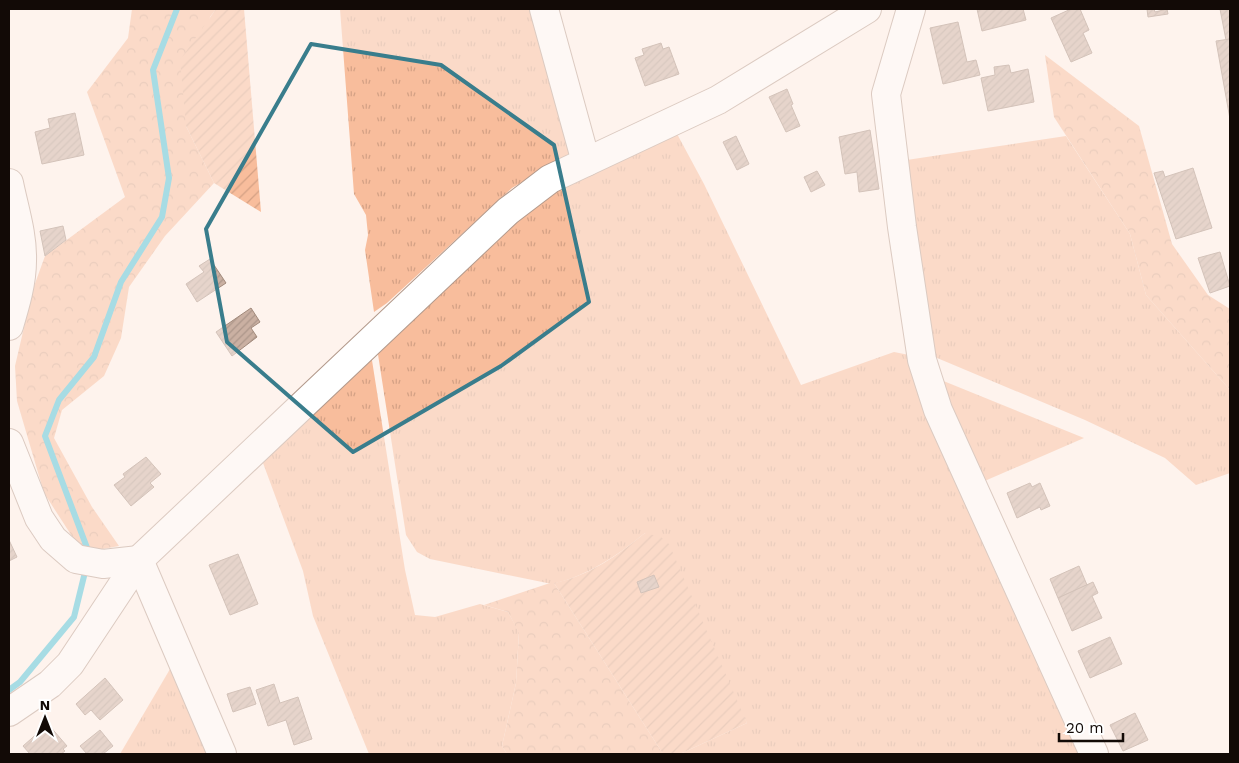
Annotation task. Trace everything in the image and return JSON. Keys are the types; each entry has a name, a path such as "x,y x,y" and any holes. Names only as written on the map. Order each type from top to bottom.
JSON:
{"street":[{"path":"544,9 586,162"},
{"path":"9,712 50,684 70,664 139,560 508,211 550,179 718,100 867,9"},
{"path":"911,9 886,94 902,227 922,360 938,410 1094,754"},
{"path":"9,183 19,229 22,262 9,326"},
{"path":"9,443 39,518 53,539 76,559 103,564 139,560"},
{"path":"139,560 222,754"}],"highlighted area":[{"path":"311,44 441,65 554,145 589,302 501,366 353,452 227,342 206,229"}],"green space":[{"path":"132,9 216,9 210,17 186,126 214,183 165,236 129,287 121,338 104,376 62,410 54,438 92,507 119,546 97,550 77,544 44,493 17,401 15,366 33,289 45,256 125,197 87,92 128,38"},
{"path":"216,9 244,9 261,212 214,183 186,126 180,60"},
{"path":"340,9 537,9 571,145 569,153 565,157 512,188 387,303 374,312 365,250 368,235 366,215 354,194"},
{"path":"1045,55 1139,126 1172,244 1208,295 1230,309 1230,390 1146,295 1130,234 1054,117"},
{"path":"676,132 704,184 801,385 894,352 909,355 994,569 1080,754 680,754 747,723 645,533 602,564 578,576 552,584 430,559 417,552 406,535 377,348 541,200 573,179"},
{"path":"1066,136 1130,234 1146,295 1230,390 1230,473 1196,485 1165,458 1085,420 930,355 900,161"},
{"path":"371,354 405,570 415,615 435,617 480,604 508,612 519,632 516,683 502,746 507,754 369,754 313,616 303,571 263,463"},
{"path":"941,380 1084,438 980,483 941,391"},
{"path":"645,533 661,537 669,544 747,723 680,754 663,754 554,583 567,580 602,564"},
{"path":"554,583 663,754 507,754 502,746 516,683 519,633 508,612 484,605"},
{"path":"173,664 211,754 120,754"}],"building":[{"path":"977,9 1023,9 1026,20 982,31"},
{"path":"1071,9 1080,9 1089,30 1083,33 1092,53 1071,62 1051,18"},
{"path":"1147,9 1154,9 1155,12 1167,9 1168,14 1148,17"},
{"path":"1220,9 1230,9 1230,39 1226,40"},
{"path":"958,22 967,62 976,60 980,75 943,84 930,28"},
{"path":"1230,39 1230,119 1216,41"},
{"path":"661,43 663,49 669,47 679,74 645,86 635,58 644,55 642,49"},
{"path":"1009,65 1011,73 1028,69 1034,102 988,111 981,78 995,75 994,67"},
{"path":"787,89 793,104 791,105 800,126 786,132 769,97"},
{"path":"75,113 84,155 42,164 35,132 50,128 48,119"},
{"path":"870,130 879,189 859,192 857,172 845,174 839,137"},
{"path":"736,136 749,164 737,170 723,142"},
{"path":"1193,168 1212,228 1176,239 1154,173 1163,171 1165,177"},
{"path":"817,171 825,185 811,192 804,177"},
{"path":"63,226 66,240 45,256 40,231"},
{"path":"1220,252 1230,286 1210,293 1198,258"},
{"path":"210,259 226,283 197,302 186,284 204,272 199,266"},
{"path":"251,308 260,322 251,328 257,337 232,356 216,332"},
{"path":"146,457 161,474 150,483 154,487 131,506 114,485 125,477 123,474"},
{"path":"1030,483 1032,487 1040,483 1050,506 1041,510 1040,507 1017,518 1007,493"},
{"path":"9,540 17,557 9,561"},
{"path":"238,554 258,604 230,615 209,565"},
{"path":"1079,566 1087,585 1058,598 1050,579"},
{"path":"654,575 659,587 641,593 637,582"},
{"path":"1093,582 1098,593 1092,596 1102,618 1072,631 1058,598"},
{"path":"1110,637 1122,664 1090,678 1078,651"},
{"path":"105,678 123,700 100,720 91,710 85,715 76,704"},
{"path":"274,684 280,703 298,697 312,739 294,745 286,720 268,726 256,690"},
{"path":"250,687 256,704 233,712 227,694"},
{"path":"1135,713 1148,740 1123,751 1110,725"},
{"path":"48,724 67,746 63,749 65,751 61,754 30,754 23,746"},
{"path":"100,730 113,746 103,754 87,754 80,746"}],"waterway":[{"path":"89,553 45,436 59,400 94,357 121,282 162,217 169,178 153,70 177,9"},
{"path":"9,690 20,682 74,617 86,568"}]}
